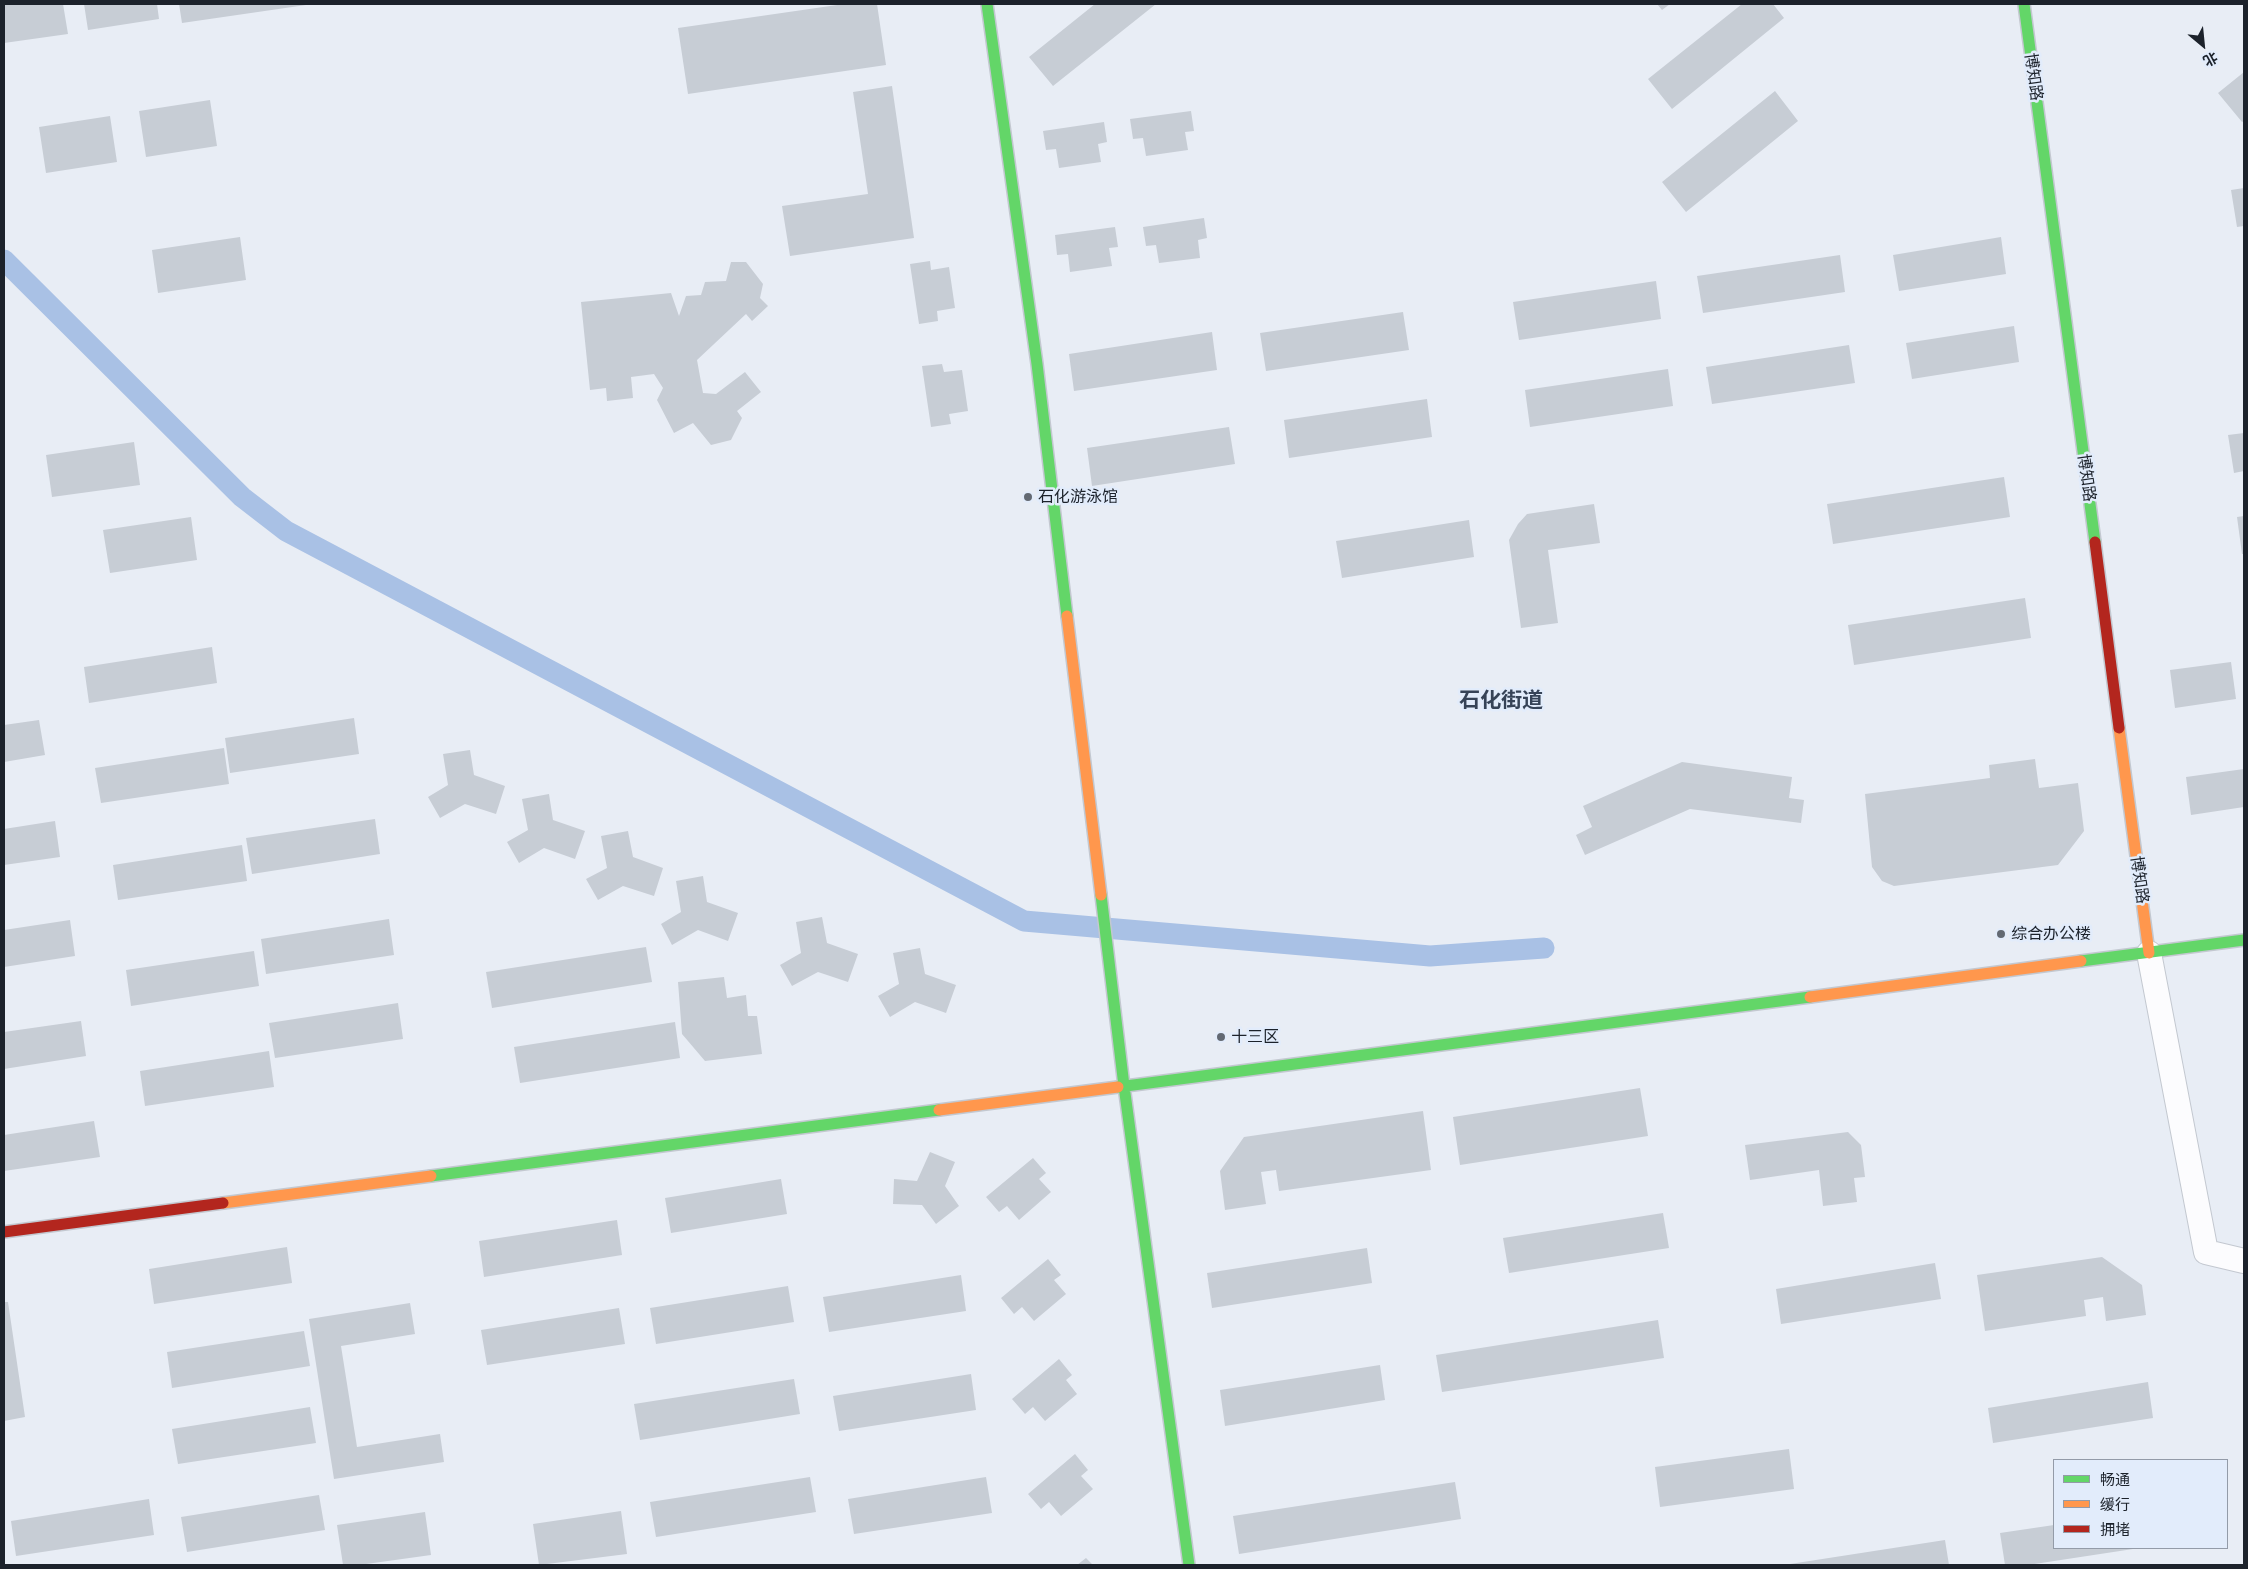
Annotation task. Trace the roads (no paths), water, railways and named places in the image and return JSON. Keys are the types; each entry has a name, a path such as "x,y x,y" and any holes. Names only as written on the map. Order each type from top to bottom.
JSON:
{"street":[{"path":"987,4 1037,364 1124,1086 1189,1565"},
{"name":"博知路","path":"2024,4 2149,953"},
{"path":"4,1232 2244,940"},
{"path":"2149,953 2206,1252 2244,1261"}],"waterway":[{"path":"4,260 242,497 286,531 1024,921 1430,956 1544,948"}],"place":[{"name":"石化游泳馆","path":"1028,497"},
{"name":"综合办公楼","path":"2001,934"},
{"name":"十三区","path":"1221,1037"}],"district":[{"name":"石化街道","path":"1501,701"}]}
